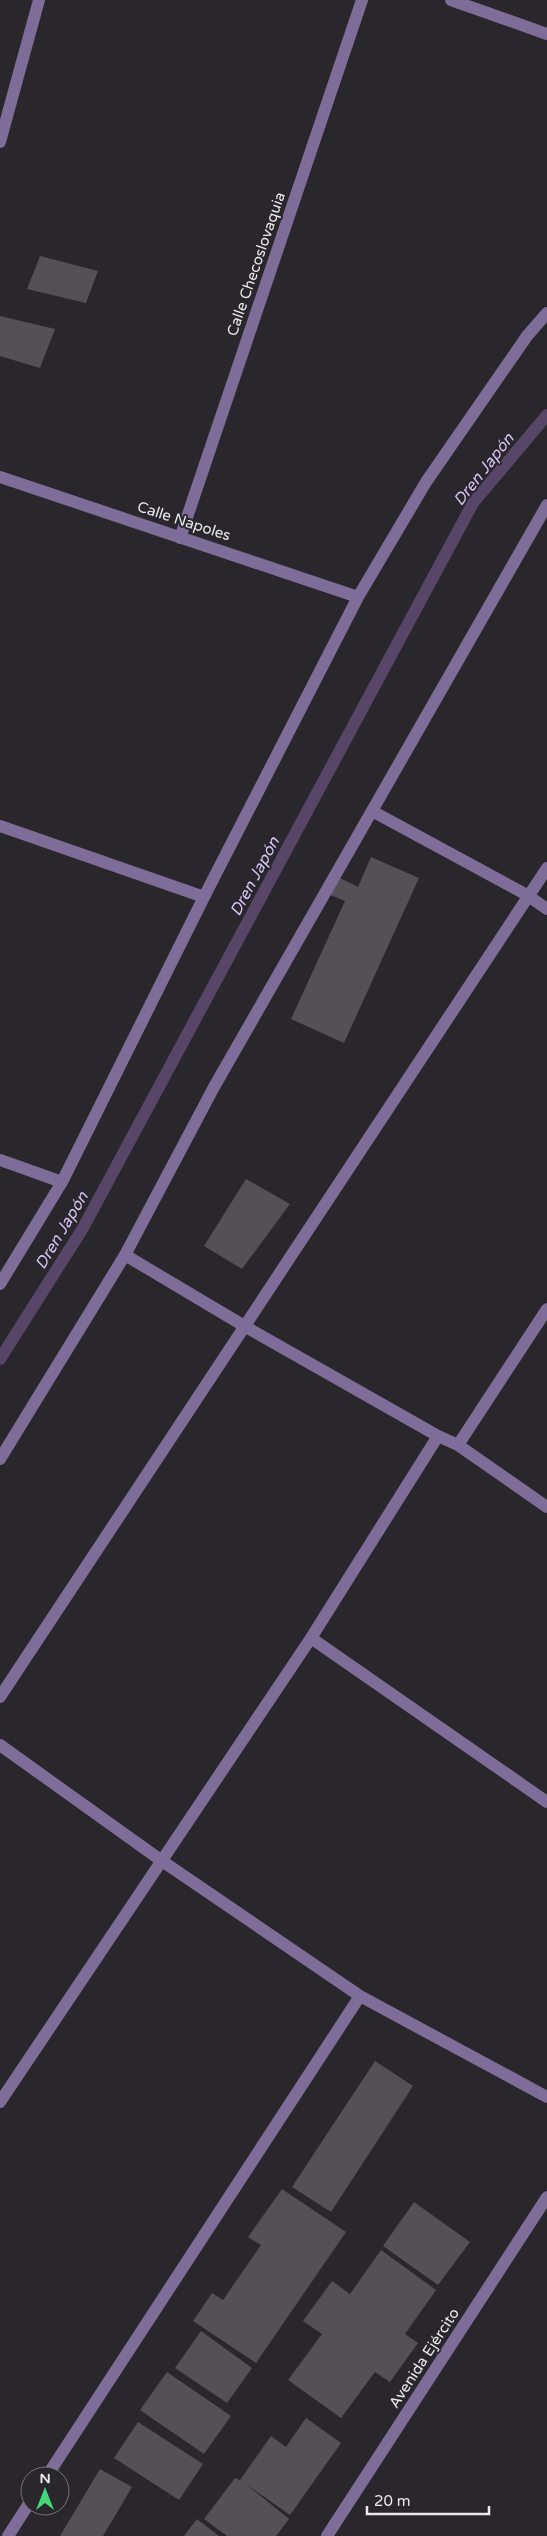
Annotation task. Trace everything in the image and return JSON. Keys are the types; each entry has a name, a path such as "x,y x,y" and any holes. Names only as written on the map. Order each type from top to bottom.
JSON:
{"street":[{"path":"0,142 39,0"},
{"name":"Calle Checoslovaquia","path":"180,538 362,0"},
{"path":"451,0 547,34"},
{"path":"0,1284 62,1182 204,897 358,597 426,482 527,336 547,313"},
{"name":"Calle Napoles","path":"0,477 358,597"},
{"path":"0,1459 125,1255 214,1087 547,505"},
{"path":"372,811 528,895 547,909"},
{"path":"0,826 204,897"},
{"path":"0,1697 246,1327 547,868"},
{"path":"0,1160 62,1182"},
{"path":"125,1255 246,1327 438,1436 458,1445 547,1506"},
{"path":"458,1445 547,1309"},
{"path":"0,2102 311,1638 438,1436"},
{"path":"311,1638 547,1802"},
{"path":"0,1745 162,1861 360,1996 547,2097"},
{"path":"54,2466 360,1996"},
{"name":"Avenida Ejército","path":"327,2536 547,2197"},
{"path":"8,2536 21,2516"}],"building":[{"path":"40,256 98,271 86,303 27,289"},
{"path":"0,316 55,329 40,368 0,356"},
{"path":"371,857 419,878 344,1043 291,1019 345,901 328,894 336,876 358,887"},
{"path":"246,1179 290,1204 242,1269 204,1246"},
{"path":"375,2061 413,2086 331,2212 292,2187"},
{"path":"282,2189 346,2232 256,2363 193,2321 212,2293 223,2300 261,2245 248,2237"},
{"path":"414,2202 470,2242 438,2285 383,2246"},
{"path":"381,2250 436,2290 405,2334 418,2343 390,2382 375,2372 341,2418 288,2380 322,2334 303,2321 332,2281 350,2294"},
{"path":"201,2331 252,2368 227,2403 175,2368"},
{"path":"167,2372 231,2416 204,2454 140,2410"},
{"path":"306,2418 341,2443 290,2515 246,2484 289,2519 276,2536 227,2536 204,2519 235,2478 240,2480 271,2436 286,2447"},
{"path":"138,2422 203,2464 179,2500 114,2458"},
{"path":"100,2469 132,2487 103,2536 60,2536"},
{"path":"197,2519 219,2536 184,2536"}],"waterway":[{"name":"Dren Japón","path":"0,1359 83,1228 473,503 547,415"}]}
